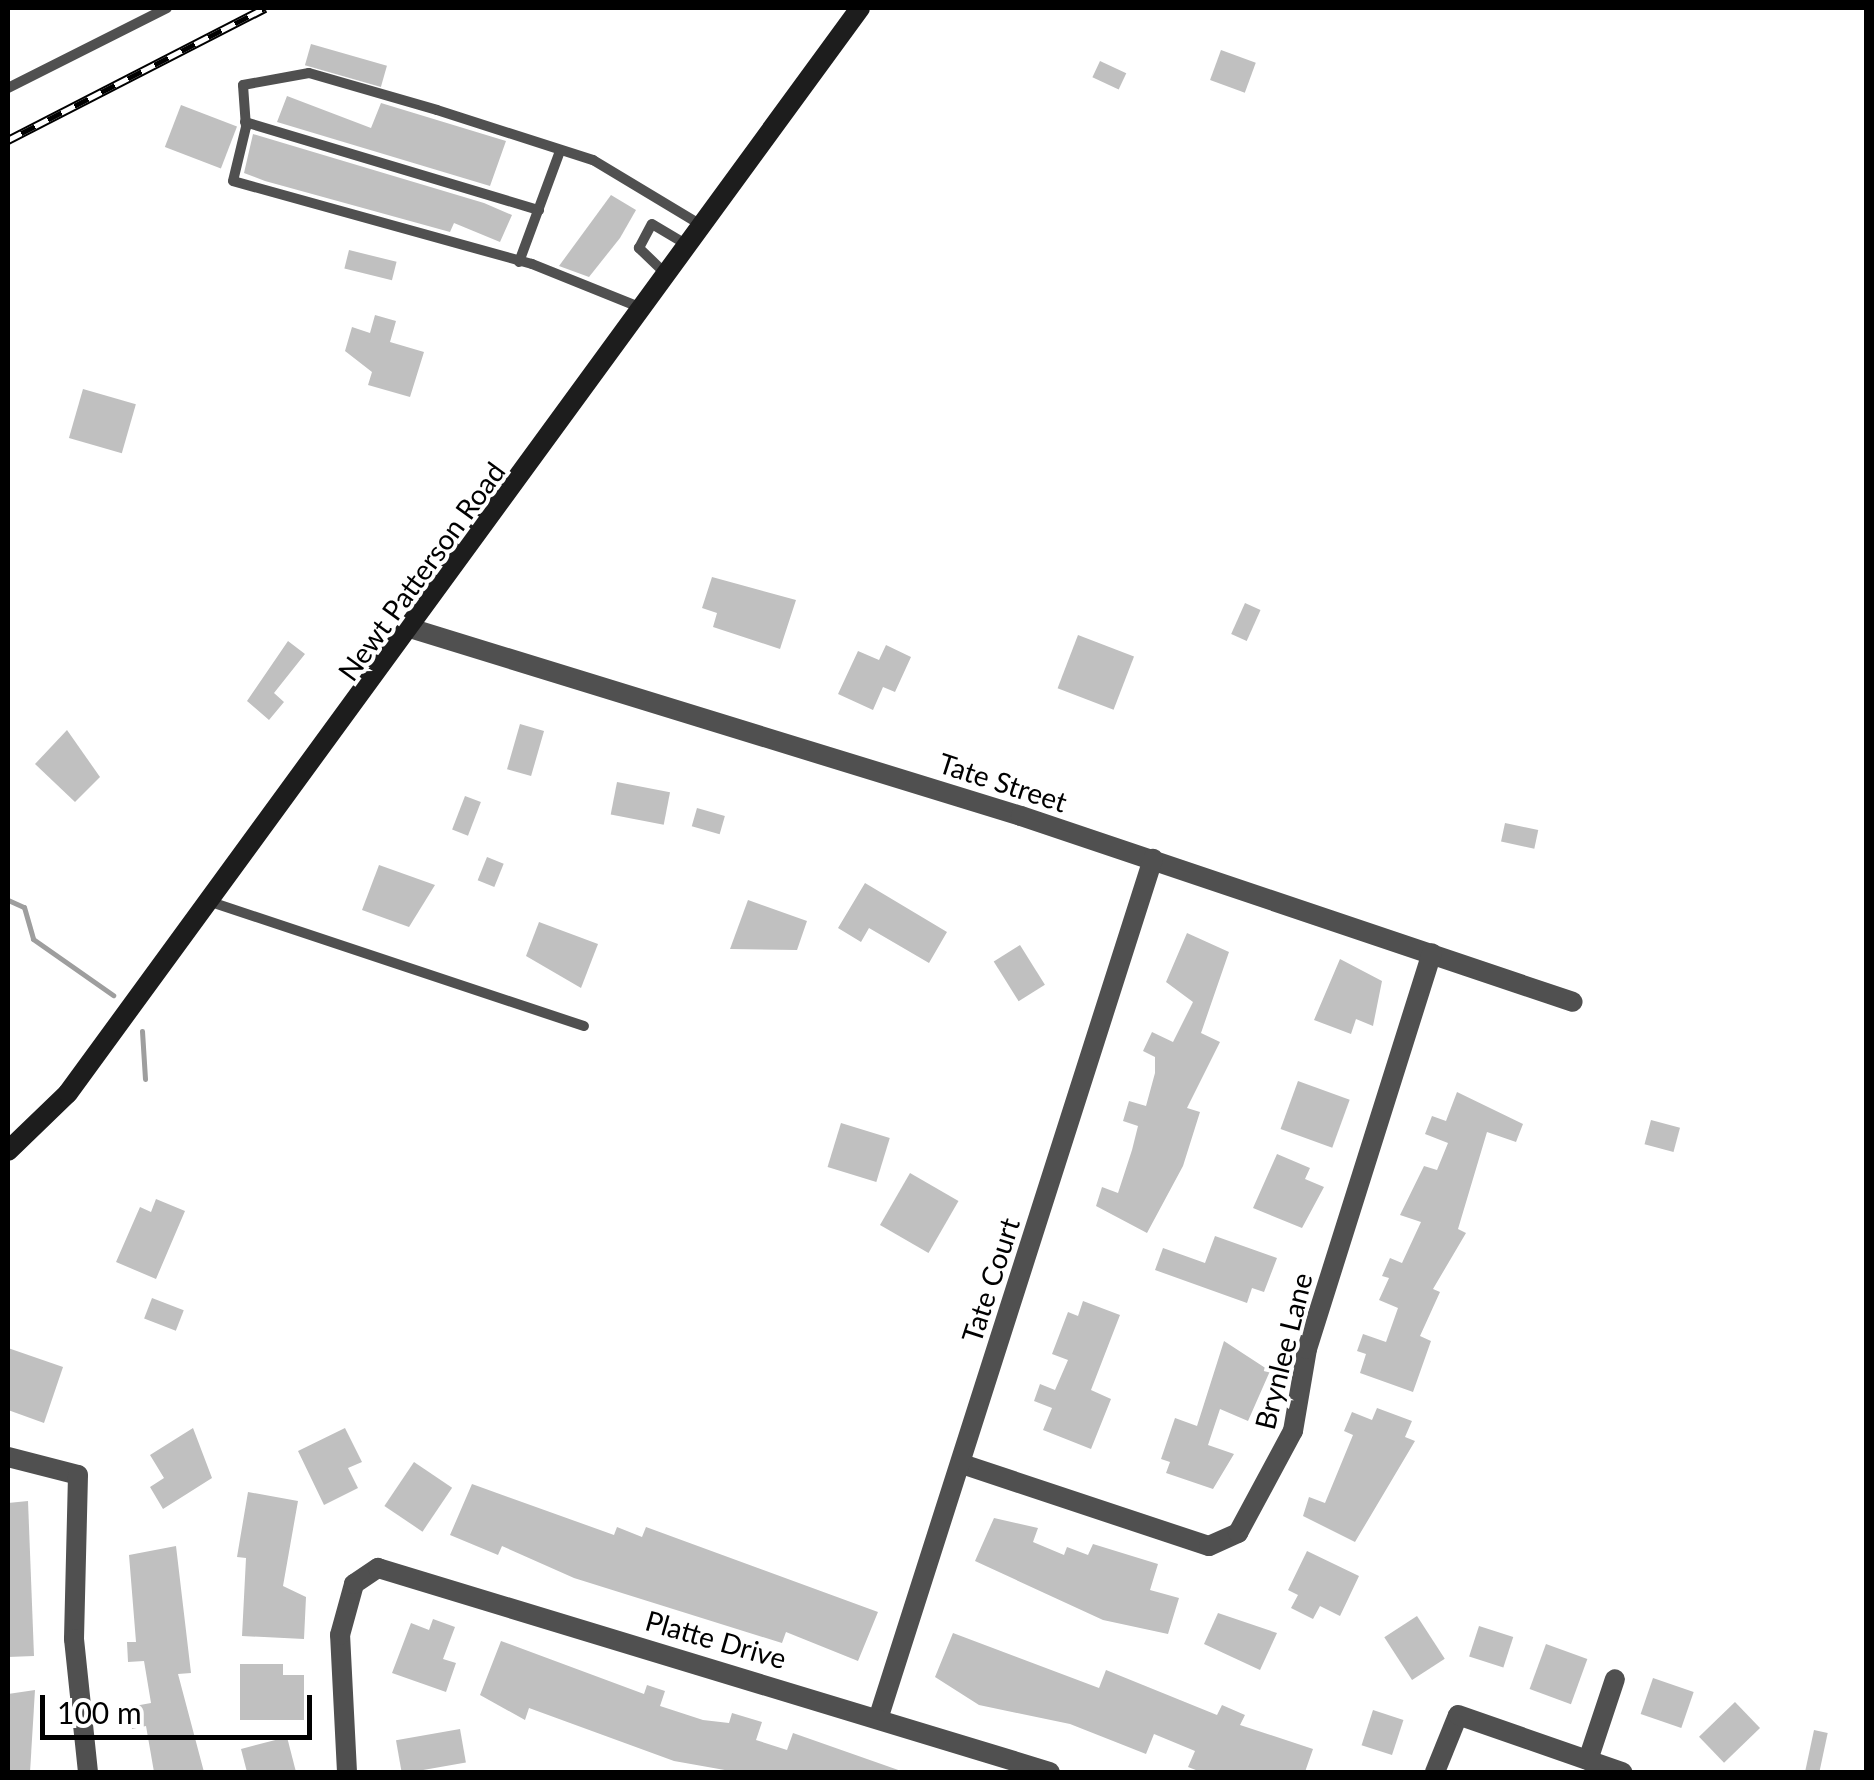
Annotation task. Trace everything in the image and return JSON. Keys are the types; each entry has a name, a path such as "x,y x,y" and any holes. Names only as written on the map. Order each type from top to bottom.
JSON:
{"street":[{"name":"Newt Patterson Road","path":"8,1151 68,1093 211,902 669,277 860,8"},
{"name":"Tate Street","path":"412,629 1153,859 1573,1002"},
{"name":"Tate Court","path":"879,1716 1153,859"},
{"name":"Brynlee Lane","path":"962,1464 1210,1546 1238,1533 1293,1432 1307,1350 1432,953"},
{"path":"8,1456 78,1474 74,1638 88,1772"},
{"name":"Platte Drive","path":"347,1772 340,1635 364,1572 378,1568 879,1716 1050,1772"},
{"path":"1588,1760 1615,1680"},
{"path":"1435,1772 1455,1716 1622,1772"}],"lane":[{"path":"8,88 167,8"},
{"path":"645,310 520,262 234,181 244,122 243,84 309,73 560,151 628,177 704,227"},
{"path":"244,122 538,210"},
{"path":"520,262 560,151"},
{"path":"669,277 639,248 652,224 690,247"},
{"path":"211,902 584,1026"}],"building":[{"path":"311,44 387,66 381,87 305,65"},
{"path":"1221,50 1256,63 1245,93 1210,80"},
{"path":"1100,61 1126,73 1119,90 1092,77"},
{"path":"287,96 371,128 381,103 506,141 490,186 277,122"},
{"path":"181,105 237,127 221,169 165,147"},
{"path":"253,134 484,203 512,215 500,242 454,223 450,232 265,181 244,173"},
{"path":"611,195 636,210 620,238 589,277 559,266"},
{"path":"349,250 397,262 392,280 344,268"},
{"path":"375,315 396,321 390,342 424,352 410,397 368,385 372,372 345,351 352,327 370,333"},
{"path":"83,389 136,404 122,453 69,438"},
{"path":"712,577 796,600 780,649 713,627 717,613 702,608"},
{"path":"1245,603 1261,610 1247,641 1231,634"},
{"path":"1078,635 1134,657 1114,710 1058,688"},
{"path":"288,641 305,654 274,693 284,702 269,720 247,701"},
{"path":"886,645 911,657 895,692 883,687 873,710 838,694 858,651 879,660"},
{"path":"520,724 544,731 531,776 507,769"},
{"path":"67,730 100,777 75,802 35,764"},
{"path":"617,782 670,792 664,825 611,814"},
{"path":"465,796 481,802 468,836 452,830"},
{"path":"697,808 725,816 720,834 692,826"},
{"path":"1505,823 1538,830 1534,849 1501,842"},
{"path":"487,857 504,864 494,887 478,880"},
{"path":"379,865 435,885 409,927 362,910"},
{"path":"865,883 947,932 929,963 869,928 861,942 838,928"},
{"path":"748,900 807,921 797,950 730,949"},
{"path":"539,922 598,944 581,988 526,956"},
{"path":"1187,933 1229,952 1201,1033 1220,1042 1187,1108 1200,1112 1183,1166 1147,1233 1096,1206 1102,1187 1118,1193 1132,1150 1138,1126 1123,1121 1129,1101 1146,1106 1155,1057 1143,1051 1152,1032 1173,1042 1193,1002 1166,982"},
{"path":"1020,945 1045,985 1019,1001 994,961"},
{"path":"1340,959 1382,981 1373,1026 1356,1019 1351,1034 1314,1020"},
{"path":"1298,1081 1350,1100 1332,1148 1281,1129"},
{"path":"1457,1092 1523,1124 1516,1142 1487,1132 1458,1229 1466,1233 1433,1289 1440,1292 1420,1336 1431,1341 1413,1392 1360,1373 1366,1354 1357,1351 1363,1334 1386,1342 1398,1308 1379,1300 1389,1278 1382,1276 1390,1258 1402,1263 1421,1222 1400,1215 1424,1166 1437,1170 1448,1143 1425,1134 1432,1116 1446,1121"},
{"path":"1651,1120 1680,1128 1674,1152 1645,1144"},
{"path":"841,1123 890,1138 876,1182 828,1167"},
{"path":"1277,1154 1310,1168 1305,1179 1324,1187 1302,1228 1253,1208"},
{"path":"910,1173 958,1201 928,1253 880,1225"},
{"path":"156,1199 185,1211 156,1279 116,1262 140,1207 151,1212"},
{"path":"1215,1236 1277,1258 1264,1292 1252,1288 1247,1303 1155,1270 1163,1248 1205,1263"},
{"path":"152,1298 184,1310 176,1331 144,1319"},
{"path":"1083,1301 1120,1315 1091,1390 1111,1399 1091,1449 1043,1430 1052,1408 1034,1401 1040,1384 1055,1390 1068,1360 1052,1354 1068,1312 1078,1316"},
{"path":"1224,1341 1270,1371 1248,1421 1220,1409 1208,1445 1234,1454 1213,1489 1166,1473 1170,1462 1161,1459 1175,1418 1197,1426"},
{"path":"8,1348 63,1367 44,1423 8,1410"},
{"path":"1377,1408 1412,1421 1405,1437 1415,1441 1355,1542 1303,1516 1309,1497 1325,1503 1353,1435 1344,1431 1352,1412 1372,1420"},
{"path":"193,1428 212,1478 163,1509 150,1487 164,1478 150,1455"},
{"path":"345,1428 362,1462 348,1468 358,1488 324,1505 298,1451"},
{"path":"414,1462 452,1488 422,1532 384,1506"},
{"path":"472,1484 614,1535 617,1527 642,1537 646,1527 878,1612 858,1661 786,1632 782,1643 574,1578 502,1546 498,1555 450,1535"},
{"path":"248,1492 298,1501 283,1586 306,1597 304,1639 242,1636 246,1558 237,1557"},
{"path":"28,1501 34,1656 8,1657 8,1503"},
{"path":"994,1518 1038,1528 1033,1542 1064,1555 1067,1547 1088,1555 1093,1544 1158,1564 1150,1590 1179,1598 1168,1634 1103,1620 975,1561"},
{"path":"176,1546 191,1673 178,1674 204,1772 154,1772 146,1726 132,1729 129,1707 151,1703 144,1661 128,1662 127,1642 136,1642 129,1555"},
{"path":"1307,1551 1359,1576 1340,1616 1320,1606 1313,1619 1291,1608 1298,1595 1288,1590"},
{"path":"1218,1613 1277,1633 1260,1670 1204,1644"},
{"path":"1417,1616 1445,1659 1412,1680 1384,1637"},
{"path":"433,1619 455,1627 443,1659 456,1663 446,1692 392,1673 411,1623 429,1630"},
{"path":"1479,1626 1513,1637 1503,1668 1469,1656"},
{"path":"953,1633 1099,1688 1106,1670 1217,1715 1222,1705 1245,1715 1240,1725 1313,1749 1305,1772 1201,1772 1188,1767 1195,1751 1154,1734 1146,1754 1070,1724 979,1705 935,1677"},
{"path":"501,1641 644,1694 647,1685 665,1691 660,1706 703,1720 729,1723 732,1713 762,1722 756,1740 787,1750 793,1733 904,1772 736,1772 674,1761 529,1708 525,1720 480,1695"},
{"path":"1546,1644 1587,1659 1571,1704 1530,1689"},
{"path":"240,1664 283,1664 283,1675 304,1675 304,1720 240,1720"},
{"path":"1653,1678 1694,1692 1681,1728 1641,1714"},
{"path":"35,1690 30,1772 8,1772 8,1694"},
{"path":"1735,1702 1760,1728 1724,1763 1699,1737"},
{"path":"1373,1710 1403,1720 1392,1755 1362,1745"},
{"path":"460,1729 466,1762 402,1772 396,1740"},
{"path":"1814,1730 1828,1733 1819,1772 1805,1772"},
{"path":"287,1737 296,1772 247,1772 241,1749"}],"waterway":[{"path":"8,900 24,907 33,939 113,995"},
{"path":"142,1031 145,1079"}],"railway":[{"path":"8,140 265,8"}]}
